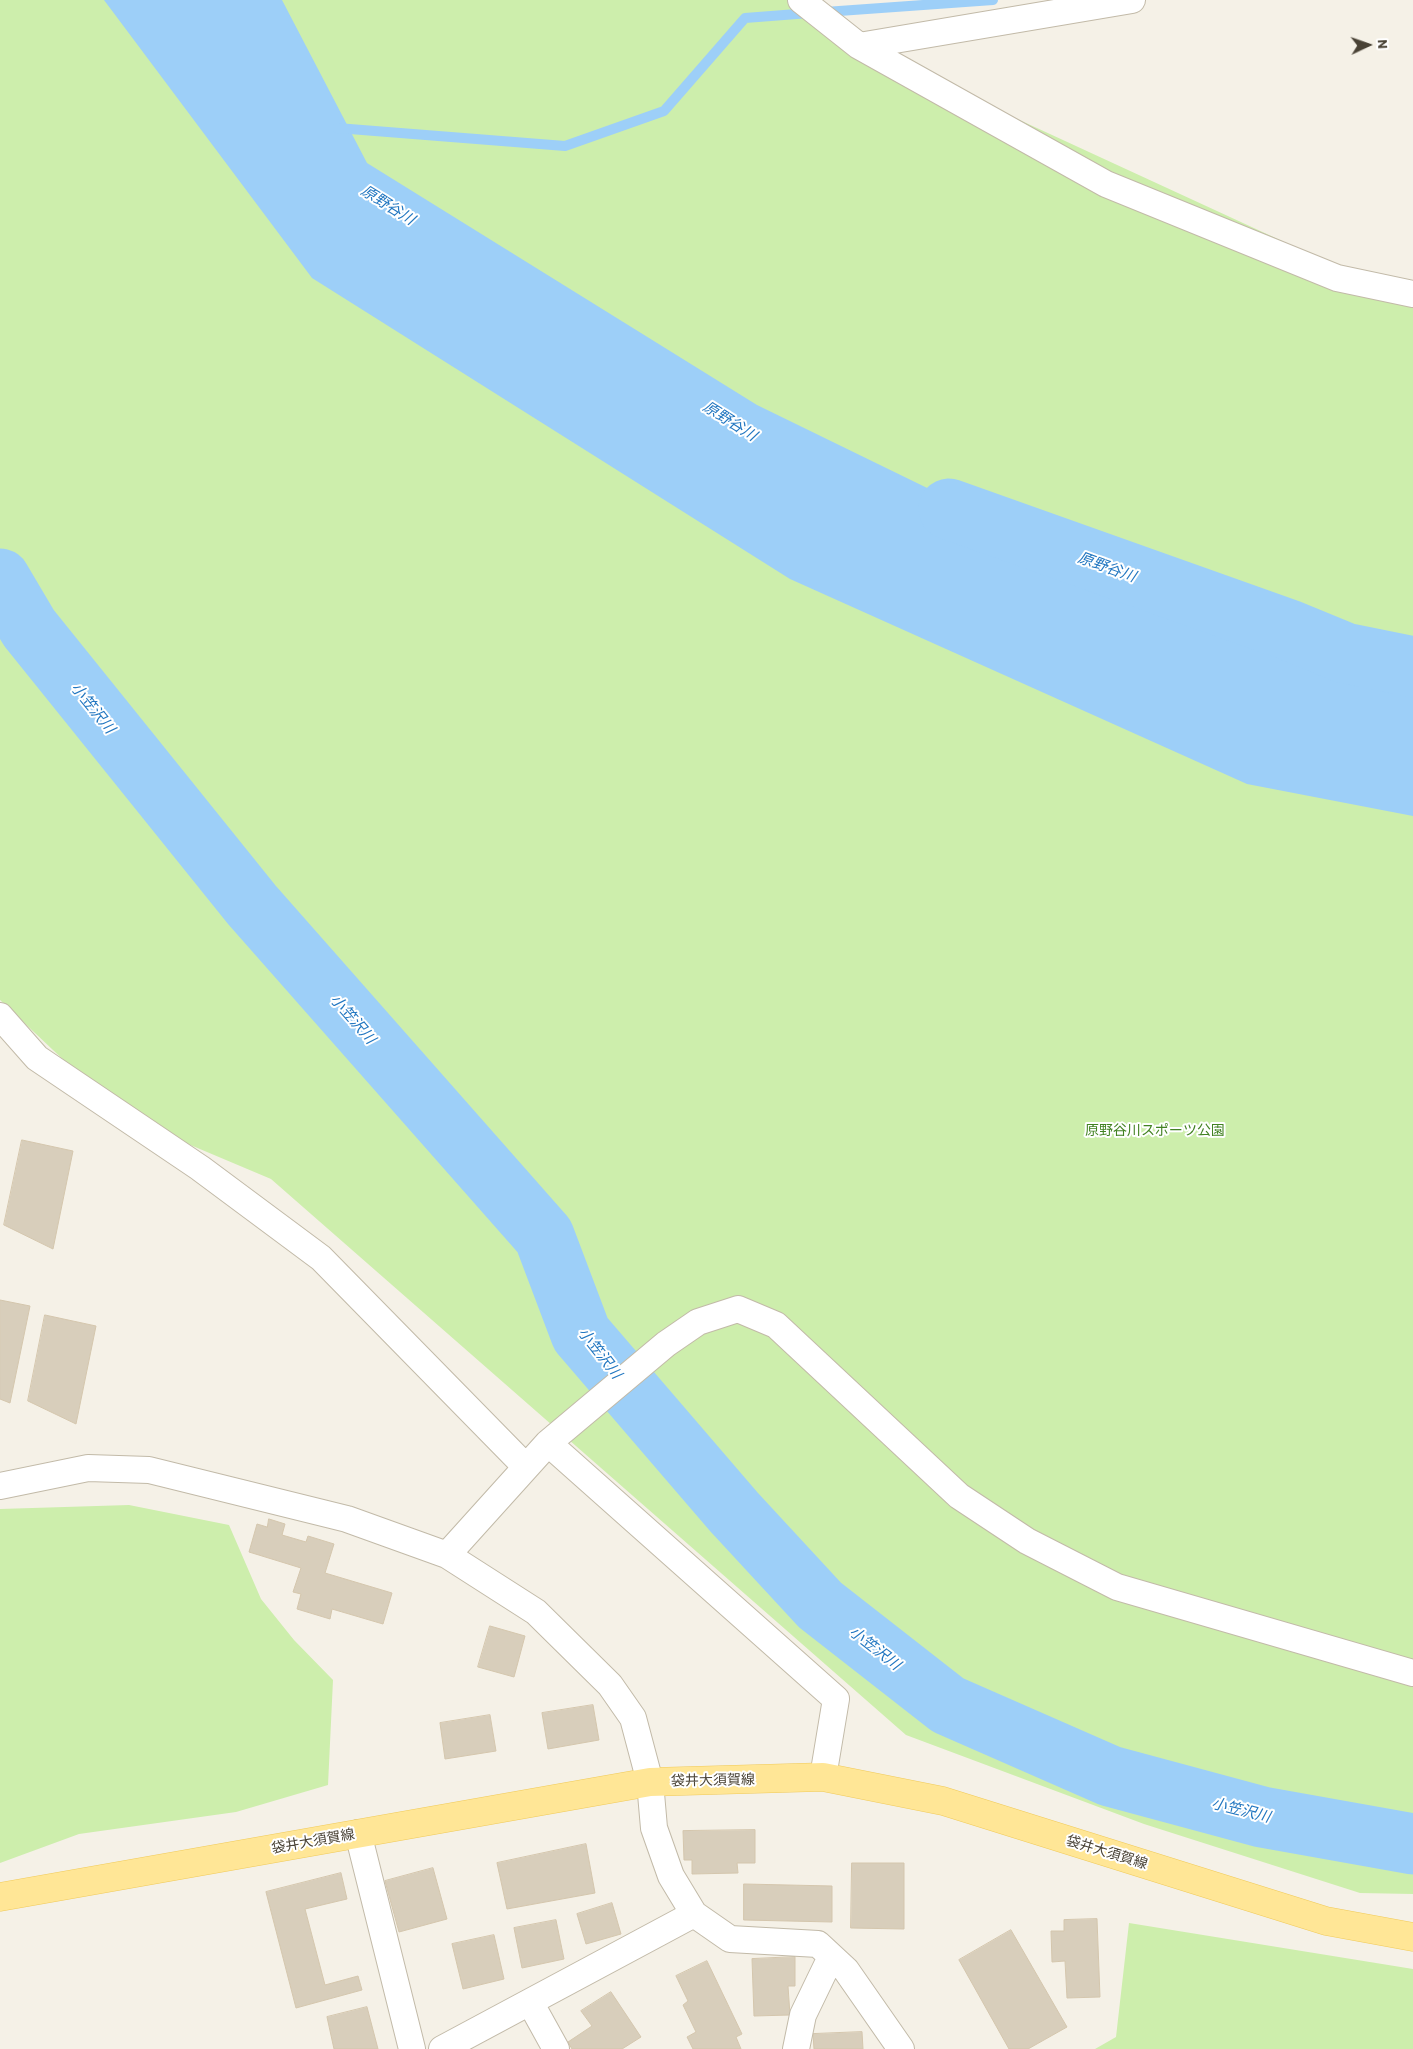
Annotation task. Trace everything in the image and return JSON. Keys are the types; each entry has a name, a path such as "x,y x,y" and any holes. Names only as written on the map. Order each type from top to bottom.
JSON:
{"main road":[{"name":"袋井大須賀線","path":"0,1897 650,1782 823,1777 943,1801 1326,1921 1413,1937"}],"street":[{"path":"801,0 859,46 1106,184 1337,278 1413,294"},
{"path":"859,46 1132,0"},
{"path":"0,1016 37,1058 200,1168 321,1258 526,1467"},
{"path":"447,1555 548,1443 666,1344 698,1322 738,1309 776,1325 959,1496 1027,1540 1117,1588 1413,1673"},
{"path":"548,1443 836,1699 823,1777"},
{"path":"0,1486 88,1468 150,1470 347,1519 447,1555 536,1612 610,1685 633,1718 650,1782 654,1828 672,1876 694,1914 730,1938 818,1944 846,1970 901,2049"},
{"path":"358,1833 412,2049"},
{"path":"442,2049 694,1914"},
{"path":"796,2049 803,2015 831,1957"},
{"path":"530,2002 556,2049"}],"green space":[{"name":"原野谷川スポーツ公園","path":"0,0 817,0 859,46 1384,288 1413,293 1413,1894 1360,1893 1144,1824 906,1735 271,1179 124,1117 0,1000"},
{"path":"129,1505 229,1525 261,1599 294,1640 333,1680 328,1785 236,1812 79,1834 0,1863 0,1509"},
{"path":"1129,1923 1413,1969 1413,2049 1095,2049 1116,2037"}],"water":[{"path":"104,0 282,0 367,163 757,405 1120,582 1413,655 1413,816 1247,784 790,579 312,278"}],"building":[{"path":"22,1140 73,1151 53,1249 4,1225"},
{"path":"0,1300 30,1306 10,1403 0,1399"},
{"path":"45,1315 96,1326 76,1424 28,1401"},
{"path":"269,1519 285,1524 282,1535 306,1542 308,1536 334,1544 325,1573 392,1593 383,1624 332,1609 330,1619 297,1609 301,1594 293,1592 301,1568 249,1552 257,1524 267,1527"},
{"path":"490,1626 525,1636 514,1677 478,1667"},
{"path":"593,1705 599,1740 548,1749 542,1713"},
{"path":"490,1715 496,1751 445,1759 440,1723"},
{"path":"755,1830 755,1863 737,1863 738,1873 692,1874 692,1860 684,1860 683,1831"},
{"path":"586,1844 595,1893 507,1909 497,1863"},
{"path":"852,1863 904,1863 904,1929 851,1928"},
{"path":"433,1868 447,1919 399,1932 385,1881"},
{"path":"341,1873 347,1899 305,1909 325,1985 358,1976 362,1990 296,2008 266,1892"},
{"path":"744,1884 832,1886 832,1922 744,1920"},
{"path":"612,1903 621,1934 586,1944 577,1914"},
{"path":"1097,1919 1100,1997 1067,1998 1065,1961 1052,1962 1051,1931 1064,1931 1064,1920"},
{"path":"556,1920 564,1959 522,1968 514,1928"},
{"path":"1011,1930 1067,2027 1028,2049 1009,2049 959,1960"},
{"path":"494,1935 504,1979 463,1989 452,1944"},
{"path":"795,1957 795,1986 788,1986 790,2015 754,2016 752,1959"},
{"path":"707,1961 742,2034 736,2037 741,2049 693,2049 687,2037 696,2032 683,2005 688,2001 676,1976"},
{"path":"611,1992 641,2037 622,2049 572,2049 568,2042 592,2026 581,2011"},
{"path":"367,2007 378,2049 334,2049 327,2017"},
{"path":"862,2032 863,2049 814,2049 813,2034"}],"waterway":[{"path":"825,12 993,0"},
{"path":"337,128 565,146 664,111 745,18 810,13"},
{"name":"原野谷川","path":"949,509 1289,630 1345,653 1413,667"},
{"name":"小笠沢川","path":"0,579 29,628 252,905 544,1236 581,1334 734,1512 820,1605 948,1705 1110,1776 1262,1817 1413,1844"}]}
